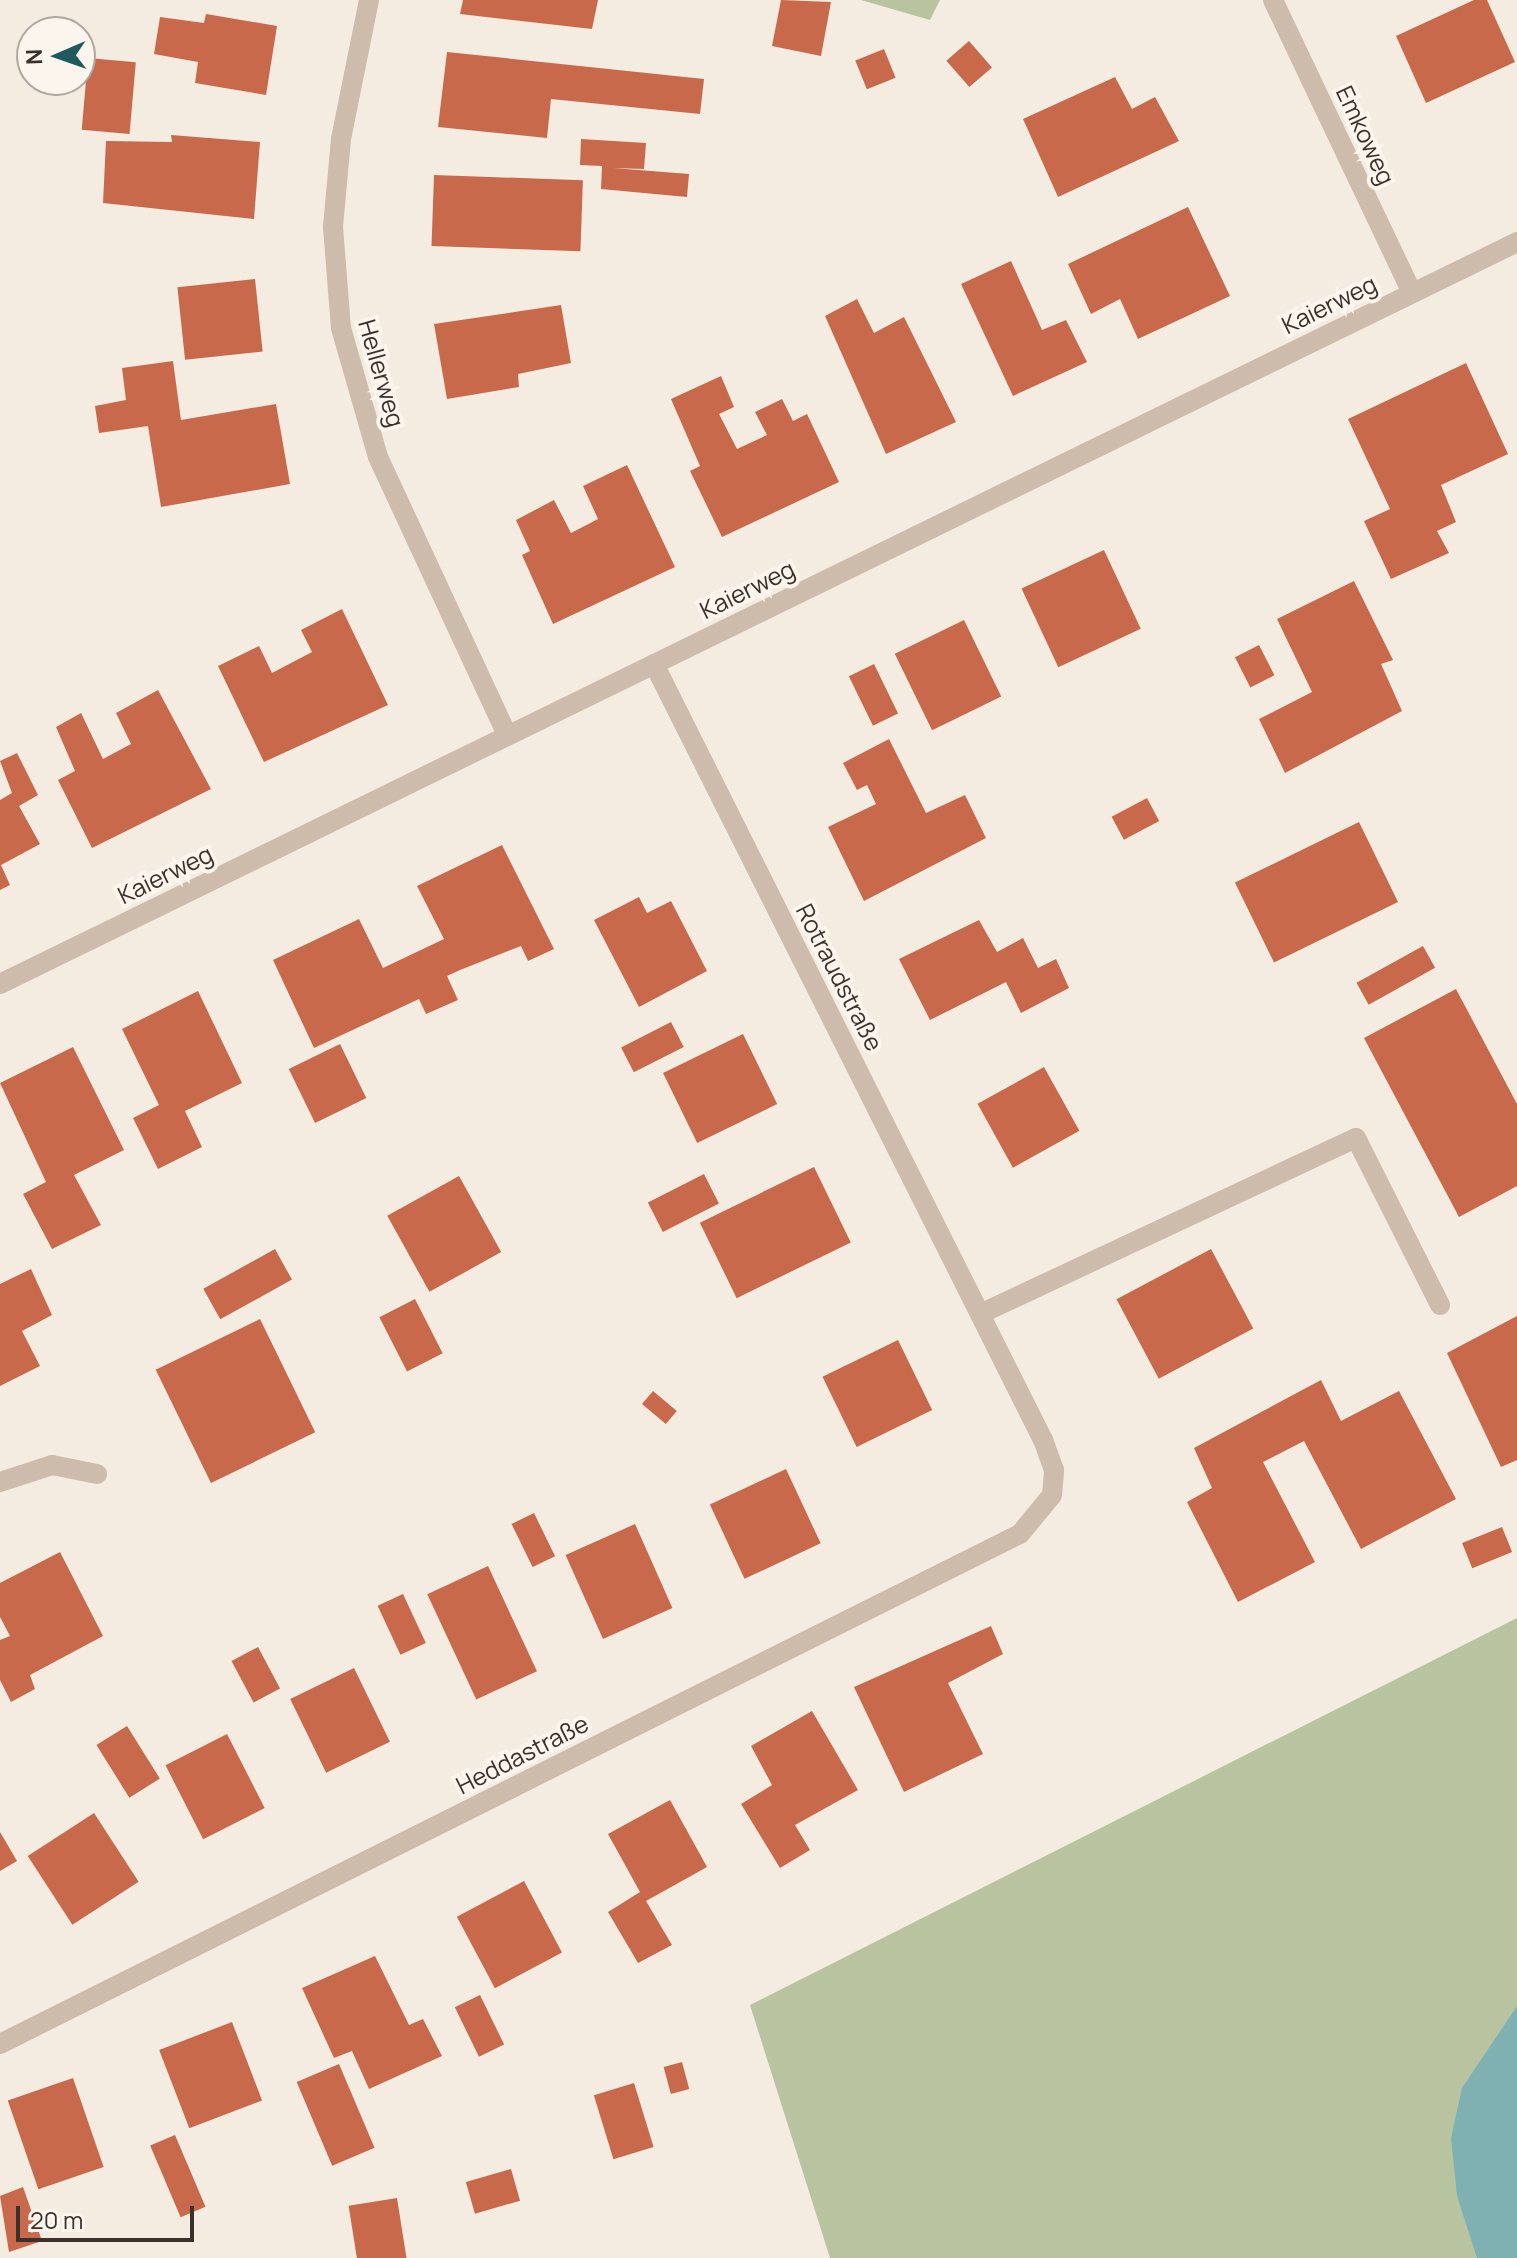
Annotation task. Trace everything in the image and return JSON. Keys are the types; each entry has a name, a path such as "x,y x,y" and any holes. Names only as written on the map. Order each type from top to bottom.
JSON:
{"street":[{"name":"Hellerweg","path":"369,0 341,139 336,306 378,457 507,735"},
{"name":"Emkoweg","path":"1273,0 1412,293"},
{"name":"Kaierweg","path":"0,984 1517,242"},
{"name":"Rotraudstraße","path":"654,664 1043,1440 1054,1470 1052,1495"},
{"path":"980,1314 1356,1138 1440,1305"},
{"path":"0,1482 52,1465 97,1474"},
{"name":"Heddastraße","path":"0,2044 1020,1534 1052,1495"}],"green space":[{"path":"861,0 940,0 930,20"},
{"path":"1517,1618 1517,2258 830,2258 750,2005"}],"water":[{"path":"1517,2006 1517,2258 1477,2258 1457,2196 1451,2138 1462,2088"}],"building":[{"path":"463,0 598,0 592,29 460,14"},
{"path":"781,0 831,2 821,56 772,46"},
{"path":"1474,0 1487,0 1515,62 1426,103 1396,36"},
{"path":"206,14 277,26 266,95 195,83 198,62 154,54 160,17 204,23"},
{"path":"969,41 992,67 969,87 946,61"},
{"path":"884,49 896,78 867,89 855,61"},
{"path":"447,52 704,79 700,114 551,99 547,138 438,127"},
{"path":"96,59 136,62 130,134 82,130 85,96 96,96"},
{"path":"1115,77 1132,109 1155,97 1179,141 1058,197 1023,119"},
{"path":"171,135 260,142 254,219 103,203 106,141 172,142"},
{"path":"581,139 646,143 644,169 613,168 689,174 687,197 601,189 602,166 580,165"},
{"path":"434,175 583,180 580,251 432,246"},
{"path":"1188,207 1230,296 1138,339 1120,299 1091,314 1068,264"},
{"path":"1011,261 1042,330 1066,320 1087,362 1013,396 961,284"},
{"path":"255,279 263,352 185,360 177,287"},
{"path":"857,299 874,333 904,317 956,422 886,454 825,316"},
{"path":"561,305 571,363 518,374 519,387 447,399 434,324"},
{"path":"173,361 181,420 276,404 290,484 161,507 148,426 99,433 95,406 126,400 122,368"},
{"path":"1466,363 1508,454 1441,485 1456,522 1437,531 1449,553 1391,579 1364,521 1390,509 1348,419"},
{"path":"721,376 734,407 719,414 737,449 767,435 755,412 782,399 793,421 807,414 839,482 722,537 690,471 700,466 671,399"},
{"path":"627,465 675,567 553,624 522,555 530,551 516,520 554,500 571,533 598,519 583,486"},
{"path":"1104,550 1141,629 1058,667 1022,588"},
{"path":"1354,581 1393,660 1381,664 1402,711 1285,773 1259,719 1312,692 1277,619"},
{"path":"342,609 388,705 264,762 218,666 259,646 272,673 312,652 301,630"},
{"path":"964,620 1001,696 932,730 895,654"},
{"path":"1259,645 1274,675 1250,688 1235,657"},
{"path":"874,664 898,713 873,726 849,676"},
{"path":"158,690 211,789 92,848 58,780 75,771 56,727 81,713 103,759 131,744 116,713"},
{"path":"889,739 926,813 965,795 986,838 864,901 828,827 876,804 867,785 857,790 843,763"},
{"path":"17,753 38,795 19,806 40,844 1,865 10,885 0,890 0,800 12,793 0,761"},
{"path":"1147,798 1159,821 1124,840 1112,817"},
{"path":"1359,822 1398,902 1274,962 1235,882"},
{"path":"502,845 554,949 528,961 521,946 460,970 447,976 458,1000 426,1014 419,999 314,1048 273,960 359,919 383,968 444,939 417,886"},
{"path":"639,897 647,913 671,901 707,971 639,1007 594,920"},
{"path":"979,920 997,952 1023,938 1038,968 1056,959 1069,988 1021,1013 1006,982 930,1020 899,959"},
{"path":"1423,946 1435,968 1369,1005 1357,983"},
{"path":"1456,989 1517,1104 1517,1186 1459,1217 1364,1038"},
{"path":"198,991 242,1083 185,1111 202,1147 158,1169 133,1118 159,1105 122,1029"},
{"path":"671,1022 684,1047 634,1072 621,1047"},
{"path":"743,1034 777,1104 697,1143 663,1073"},
{"path":"340,1044 366,1098 315,1123 289,1069"},
{"path":"73,1047 124,1150 74,1175 101,1225 52,1249 23,1194 46,1182 0,1083"},
{"path":"1044,1067 1079,1131 1013,1168 978,1104"},
{"path":"814,1167 851,1242 737,1298 700,1223"},
{"path":"704,1174 719,1203 663,1232 648,1203"},
{"path":"459,1176 501,1252 429,1292 387,1216"},
{"path":"275,1249 292,1280 220,1319 203,1289"},
{"path":"1211,1249 1253,1328 1159,1379 1117,1299"},
{"path":"31,1269 52,1315 22,1331 40,1366 0,1386 0,1284"},
{"path":"415,1299 443,1353 407,1372 379,1317"},
{"path":"1517,1316 1517,1460 1501,1467 1447,1353"},
{"path":"260,1319 315,1432 211,1483 156,1370"},
{"path":"898,1340 932,1410 857,1447 823,1377"},
{"path":"1321,1380 1341,1421 1399,1391 1456,1499 1361,1549 1304,1441 1263,1462 1315,1562 1238,1602 1187,1502 1212,1488 1194,1448"},
{"path":"653,1391 677,1411 666,1424 642,1404"},
{"path":"786,1469 821,1543 745,1579 710,1504"},
{"path":"534,1513 555,1556 533,1567 512,1524"},
{"path":"635,1524 672,1608 603,1639 566,1555"},
{"path":"1502,1527 1512,1552 1472,1568 1462,1543"},
{"path":"60,1552 103,1636 30,1675 35,1689 11,1702 0,1680 0,1640 10,1636 0,1617 0,1583"},
{"path":"488,1566 537,1671 476,1699 427,1594"},
{"path":"403,1594 426,1643 400,1655 378,1606"},
{"path":"991,1626 1003,1654 948,1683 983,1754 904,1792 854,1687"},
{"path":"258,1647 280,1688 254,1703 232,1661"},
{"path":"354,1668 390,1742 326,1773 290,1699"},
{"path":"812,1711 858,1790 795,1825 810,1850 780,1868 741,1804 772,1785 751,1746"},
{"path":"127,1726 160,1779 129,1798 96,1745"},
{"path":"227,1734 265,1808 203,1839 166,1765"},
{"path":"670,1800 707,1867 646,1901 672,1945 638,1963 608,1912 640,1892 608,1834"},
{"path":"94,1813 139,1882 72,1925 28,1856"},
{"path":"0,1832 17,1861 0,1871"},
{"path":"524,1881 562,1953 495,1988 457,1917"},
{"path":"375,1956 409,2025 423,2019 442,2056 369,2089 352,2051 334,2058 302,1988"},
{"path":"480,1995 504,2044 479,2057 455,2007"},
{"path":"232,2022 262,2100 189,2128 159,2050"},
{"path":"682,2062 689,2089 671,2094 664,2067"},
{"path":"339,2064 375,2148 332,2166 297,2082"},
{"path":"73,2078 104,2167 38,2189 8,2100"},
{"path":"634,2083 654,2147 613,2159 594,2095"},
{"path":"175,2135 205,2207 181,2217 150,2146"},
{"path":"511,2169 520,2201 475,2214 466,2182"},
{"path":"23,2187 42,2241 9,2252 0,2196"},
{"path":"397,2198 407,2258 357,2258 349,2206"}]}
